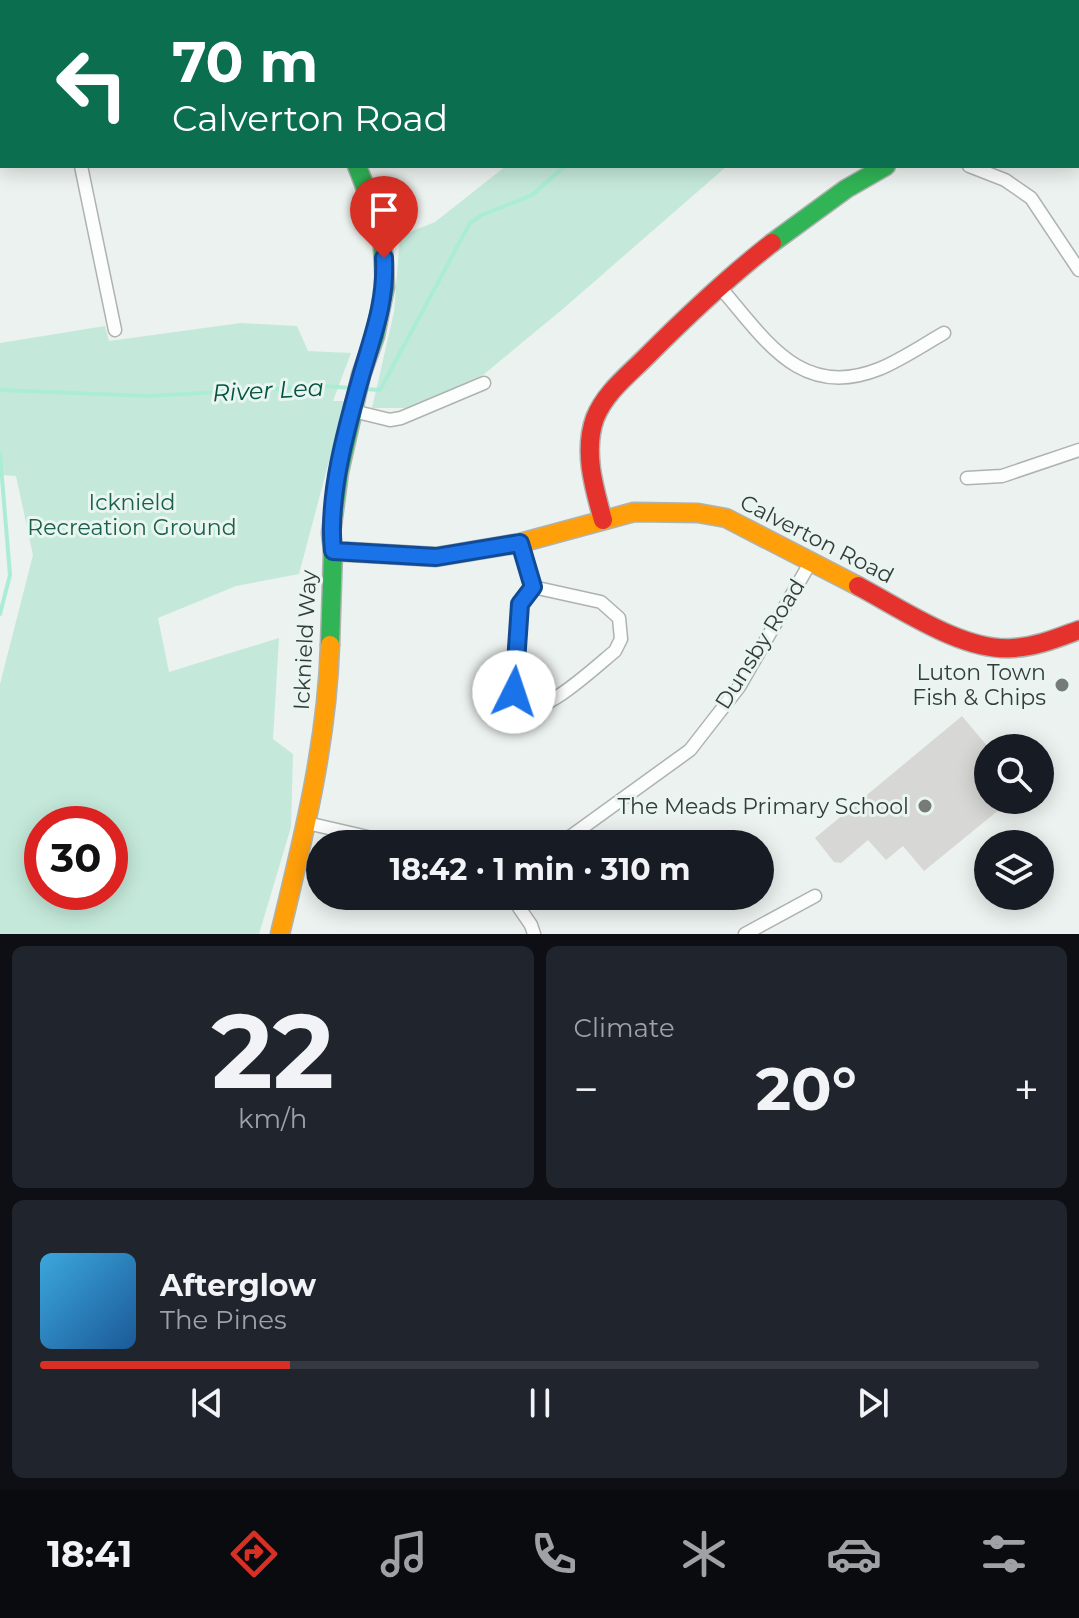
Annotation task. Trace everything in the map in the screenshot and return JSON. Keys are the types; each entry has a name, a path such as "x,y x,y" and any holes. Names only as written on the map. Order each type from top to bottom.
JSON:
{"street":[{"path":"81,168 115,330"},
{"name":"Icknield Way","path":"280,934 307,823 328,700 331,533 339,472 385,287 382,230 358,168"},
{"path":"603,520 590,459 593,429 601,407 718,285 826,202 881,168"},
{"path":"980,168 1031,198 1079,270"},
{"path":"718,285 781,356 802,372 829,378 857,377 881,368 944,333"},
{"path":"355,402 390,420 484,383"},
{"path":"967,478 1002,476 1079,450"},
{"name":"Calverton Road","path":"333,551 436,557 520,543 634,512 663,510 698,513 726,518 972,645 1017,650 1079,630"},
{"path":"520,543 533,587"},
{"name":"Dunsby Road","path":"579,830 690,750 739,687 810,563"},
{"path":"533,587 601,602 619,618 621,639 615,651 546,704 531,707 519,700 514,692 520,604 533,587"},
{"path":"307,823 337,830"},
{"path":"745,934 815,896"},
{"path":"521,910 534,934"}],"green space":[{"path":"503,168 725,168 483,375 409,408 372,408 394,312 400,236 435,222"},
{"name":"Icknield Recreation Ground","path":"241,323 297,326 308,351 351,353 333,401 345,401 299,574 236,586 158,618 169,672 279,638 273,739 293,754 291,827 259,934 0,934 0,684 33,555 16,476 0,475 0,343 105,326 109,341"}],"building":[{"path":"962,716 977,734 974,734 974,814 994,814 924,871 903,846 886,860 868,840 841,863 834,862 815,838"}],"waterway":[{"name":"River Lea","path":"364,389 380,390 470,223 532,195 563,168"},
{"name":"River Lea","path":"0,390 148,396 325,386 351,388"},
{"path":"0,454 10,575 0,614"}],"traffic: fast":[{"path":"330,645 331,533 339,472 385,287 382,230 358,168"},
{"path":"772,243 846,189 883,168"}],"traffic: slow":[{"path":"333,551 436,557 520,543 634,512 698,513 726,518 858,586"},
{"path":"280,934 319,755 330,645"}],"traffic: jam":[{"path":"603,520 590,456 592,431 599,409 617,385 676,327 772,243"},
{"path":"858,586 933,627 974,643 994,647 1030,646 1079,630"}],"place":[{"name":"Luton Town Fish & Chips","path":"1062,685"},
{"name":"The Meads Primary School","path":"925,806"}],"route":[{"path":"384,258 385,287 375,336 361,375 339,472 331,533 333,551 436,557 520,543 533,587 520,604 514,692"}]}
